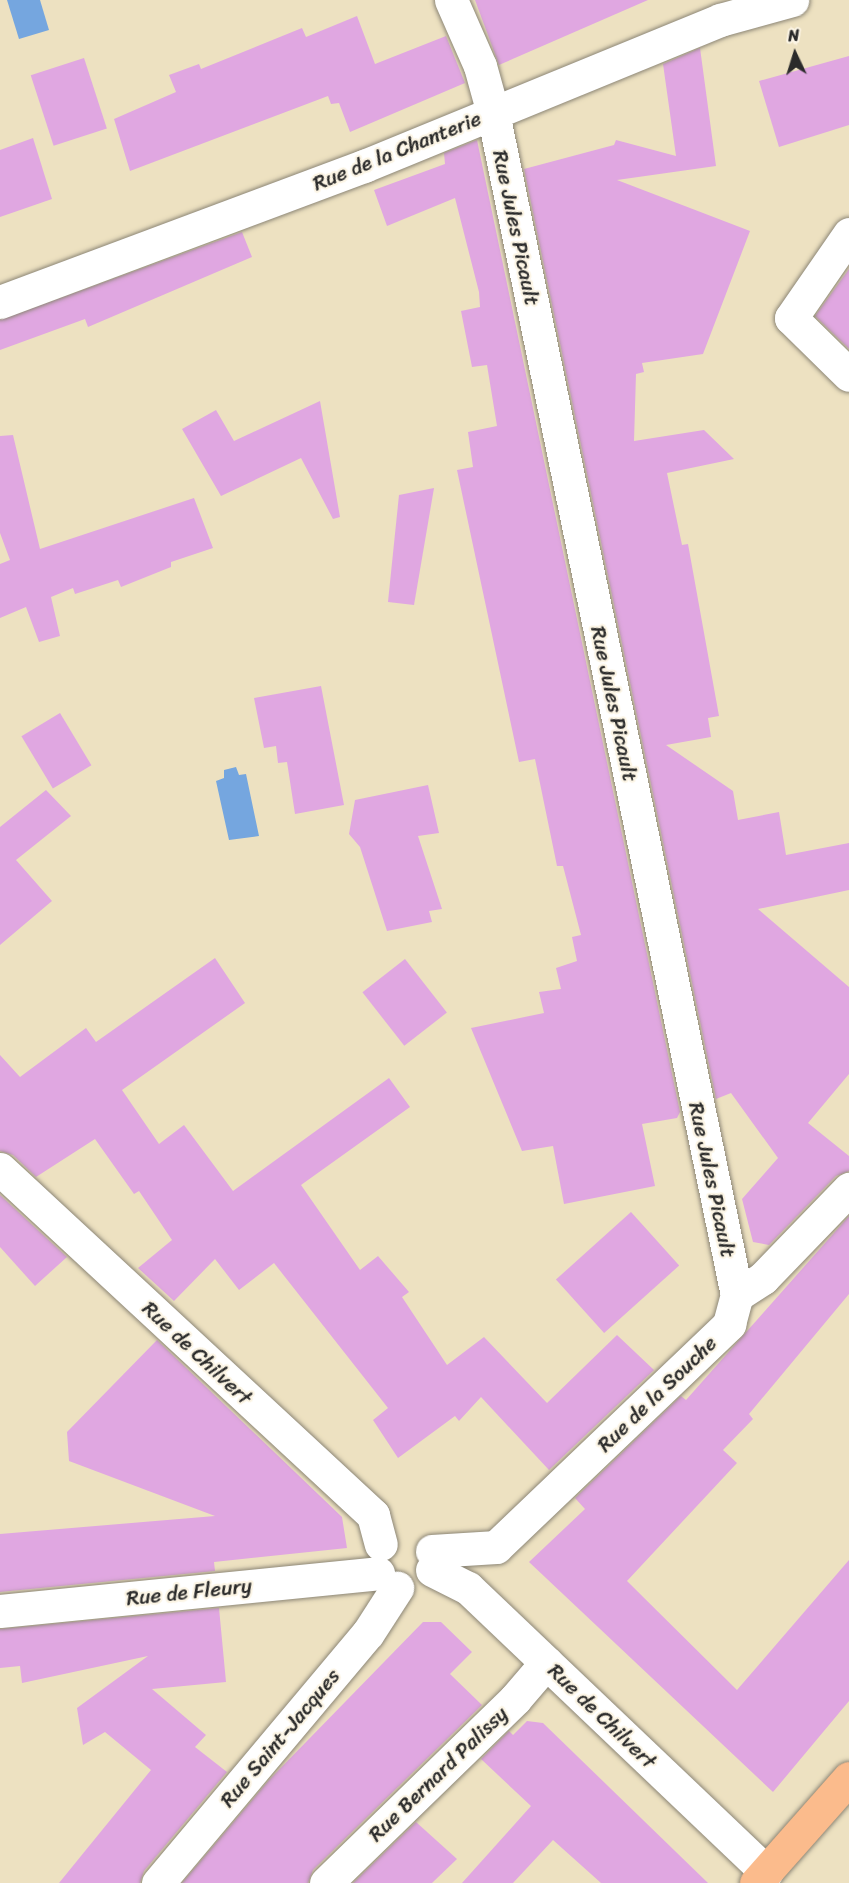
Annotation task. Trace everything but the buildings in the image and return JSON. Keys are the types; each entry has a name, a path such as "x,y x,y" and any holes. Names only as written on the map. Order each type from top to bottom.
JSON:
{"main road":[{"path":"761,1878 849,1778"}],"street":[{"name":"Rue Jules Picault","path":"452,0 480,66 493,113 737,1295"},
{"name":"Rue de la Chanterie","path":"0,302 493,113 720,20 792,0"},
{"path":"849,234 791,318 849,375"},
{"name":"Rue de Chilvert","path":"0,1169 373,1515 385,1568"},
{"path":"737,1295 763,1278 849,1189"},
{"name":"Rue de la Souche","path":"432,1560 496,1547 729,1324 737,1295"},
{"name":"Rue de Chilvert","path":"385,1568 395,1532 404,1531 421,1537 432,1560 468,1588 546,1663 761,1878"},
{"path":"385,1568 422,1584 432,1560"},
{"name":"Rue de Fleury","path":"0,1611 385,1568"},
{"name":"Rue Saint-Jacques","path":"158,1883 368,1633 385,1568"},
{"name":"Rue Bernard Palissy","path":"326,1883 515,1699 546,1663"}],"water":[{"path":"7,0 40,0 49,30 19,39"},
{"path":"236,767 239,775 246,774 259,836 229,840 216,781 224,778 224,770"}]}
